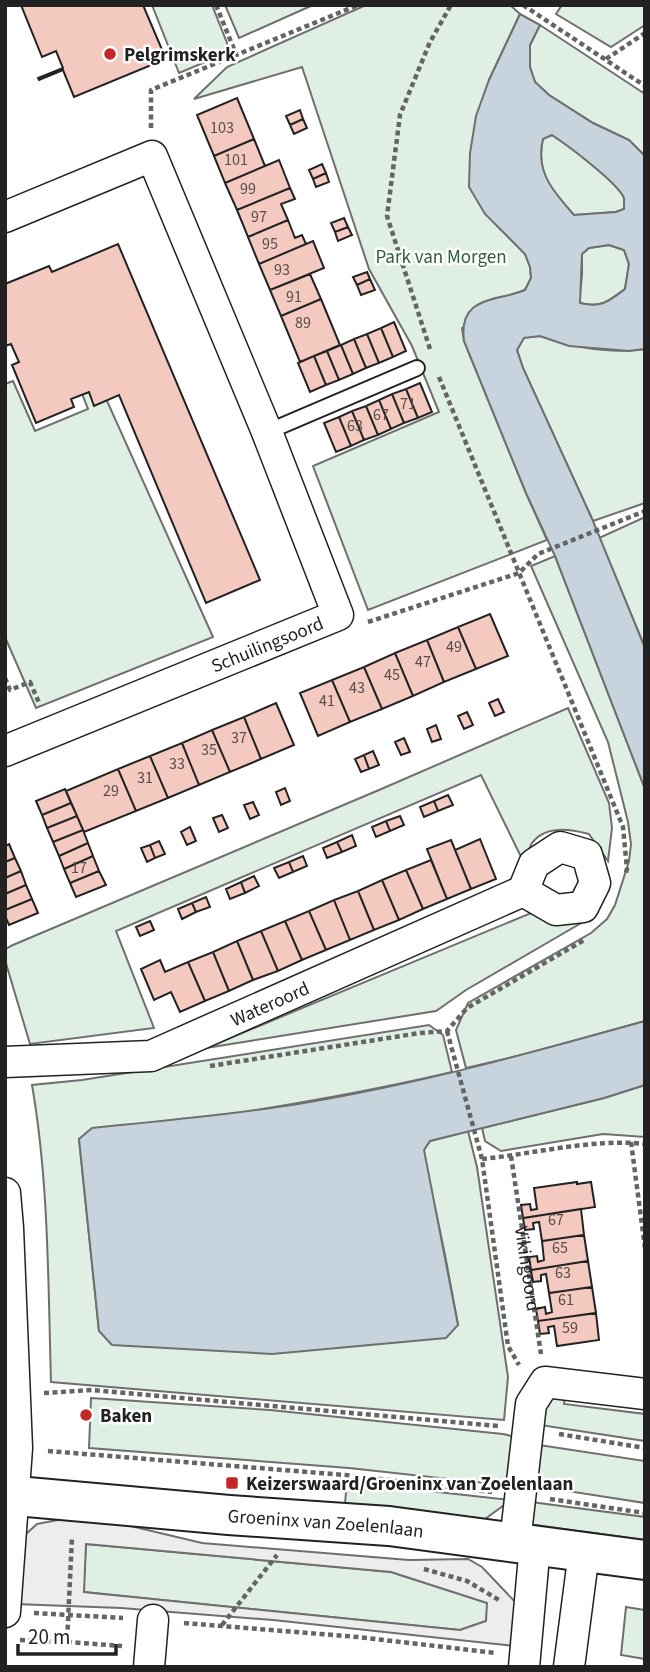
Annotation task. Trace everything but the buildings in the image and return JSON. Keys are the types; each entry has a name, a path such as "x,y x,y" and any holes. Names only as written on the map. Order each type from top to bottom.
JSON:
{"main road":[{"name":"Groeninx van Zoelenlaan","path":"9,1495 389,1526 645,1560"}],"street":[{"path":"5,217 152,156"},
{"name":"Schuilingsoord","path":"5,751 338,615 267,432 152,156"},
{"name":"Wateroord","path":"5,1062 151,1056 523,891"},
{"path":"5,1193 16,1395 16,1448 9,1495 5,1611"},
{"path":"524,1662 525,1543 531,1404 545,1382 645,1394"},
{"path":"569,1667 584,1552"}],"lane":[{"path":"267,432 417,368"}],"path":[{"path":"216,5 236,54"},
{"path":"152,156 151,90 358,5"},
{"path":"433,359 387,216 400,115 430,42 451,5"},
{"path":"523,5 645,86"},
{"path":"606,59 645,33"},
{"path":"437,372 623,827 627,869 623,882"},
{"path":"338,615 361,624 519,573 538,554 645,511"},
{"path":"5,678 10,690 30,682 52,732"},
{"path":"208,1066 447,1031 467,1008 590,937"},
{"path":"447,1031 481,1159 508,1346 522,1370 545,1382"},
{"path":"631,1142 645,1248"},
{"path":"481,1159 600,1143 645,1144"},
{"name":"Vikingoord","path":"510,1156 545,1382"},
{"path":"16,1395 92,1390 529,1429 645,1448"},
{"path":"16,1448 345,1475"},
{"path":"67,1642 77,1453"},
{"path":"221,1625 279,1552 265,1552"},
{"path":"416,1566 467,1581 505,1604"},
{"path":"5,1611 68,1615 151,1645"},
{"path":"18,1640 151,1645 221,1625 358,1637 524,1662"}],"green space":[{"path":"152,5 212,5 227,43 227,53 179,73"},
{"path":"225,5 313,5 239,38"},
{"name":"Park van Morgen","path":"366,5 510,5 520,14 489,80 507,235 525,254 531,278 525,290 492,299 462,328 464,341 547,540 368,610 313,466 439,412 412,346 369,269 302,67 194,99 227,67"},
{"path":"562,5 645,5 645,25 611,47 556,14"},
{"path":"540,25 645,94 645,156 629,140 593,123 549,95 535,82 530,67 530,45"},
{"path":"552,135 591,164 620,191 624,198 624,209 574,215 552,189 543,171 543,138"},
{"path":"609,245 624,250 629,264 625,289 604,303 579,303 582,254 589,248"},
{"path":"540,336 592,348 618,351 645,349 645,503 593,521 517,350 524,337"},
{"path":"13,381 35,431 88,409 81,391 99,383 213,637 36,708 5,637 5,384"},
{"path":"645,517 645,648 599,538"},
{"path":"555,556 645,789 645,1021 466,1068 456,1030 468,1003 591,933 607,919 615,905 629,861 631,844 628,822 608,742 531,566"},
{"path":"568,708 609,803 612,828 608,861 589,834 558,830 537,837 531,845 525,865 481,775 116,931 154,1028 30,1044 5,960 5,949"},
{"path":"531,913 556,922 583,922 466,990 436,1011 206,1048"},
{"path":"429,1025 443,1035 452,1072 313,1100 79,1139 99,1331 458,1325 423,1151 430,1141 468,1131 477,1167 508,1377 504,1420 51,1382 45,1196 32,1085 82,1080"},
{"path":"645,1085 645,1137 603,1134 501,1151 485,1141 482,1128 604,1098"},
{"path":"566,1390 564,1404 645,1414 645,1441 540,1425 547,1403"},
{"path":"91,1398 270,1410 503,1434 516,1437 515,1475 503,1485 349,1468 89,1448"},
{"path":"539,1445 645,1461 645,1503 535,1486"},
{"path":"347,1482 511,1500 485,1519 345,1503"},
{"path":"531,1502 645,1517 645,1540 527,1524"},
{"path":"86,1544 391,1572 488,1603 486,1621 460,1630 83,1592"},
{"path":"626,1607 645,1610 645,1659 621,1655"}],"shaded area":[{"path":"520,14 540,25 530,45 530,67 535,82 549,95 593,123 629,140 645,156 645,349 629,351 569,346 540,336 524,338 517,350 593,521 645,648 645,789 555,556 526,493 464,341 464,326 473,308 481,303 525,290 531,278 525,254 485,214 469,187 470,153 476,116 489,80","holes":["552,135 620,191 624,198 624,209 574,215 553,189 544,171 541,151 543,139","609,245 624,250 629,264 625,289 604,303 580,303 582,254 589,248"]},
{"path":"645,1021 645,1085 604,1098 430,1141 424,1150 458,1325 446,1338 272,1354 112,1345 99,1331 79,1139 92,1128 247,1111 385,1088"},
{"path":"73,1517 97,1518 202,1543 409,1560 468,1559 482,1567 519,1606 515,1646 273,1620 121,1608 15,1604 18,1548 26,1534 37,1524","holes":["86,1544 391,1572 487,1603 486,1621 460,1630 84,1592"]}],"place":[{"name":"Pelgrimskerk","path":"110,54"},
{"name":"Baken","path":"86,1415"},
{"name":"Keizerswaard/Groeninx van Zoelenlaan","path":"232,1483"}]}
